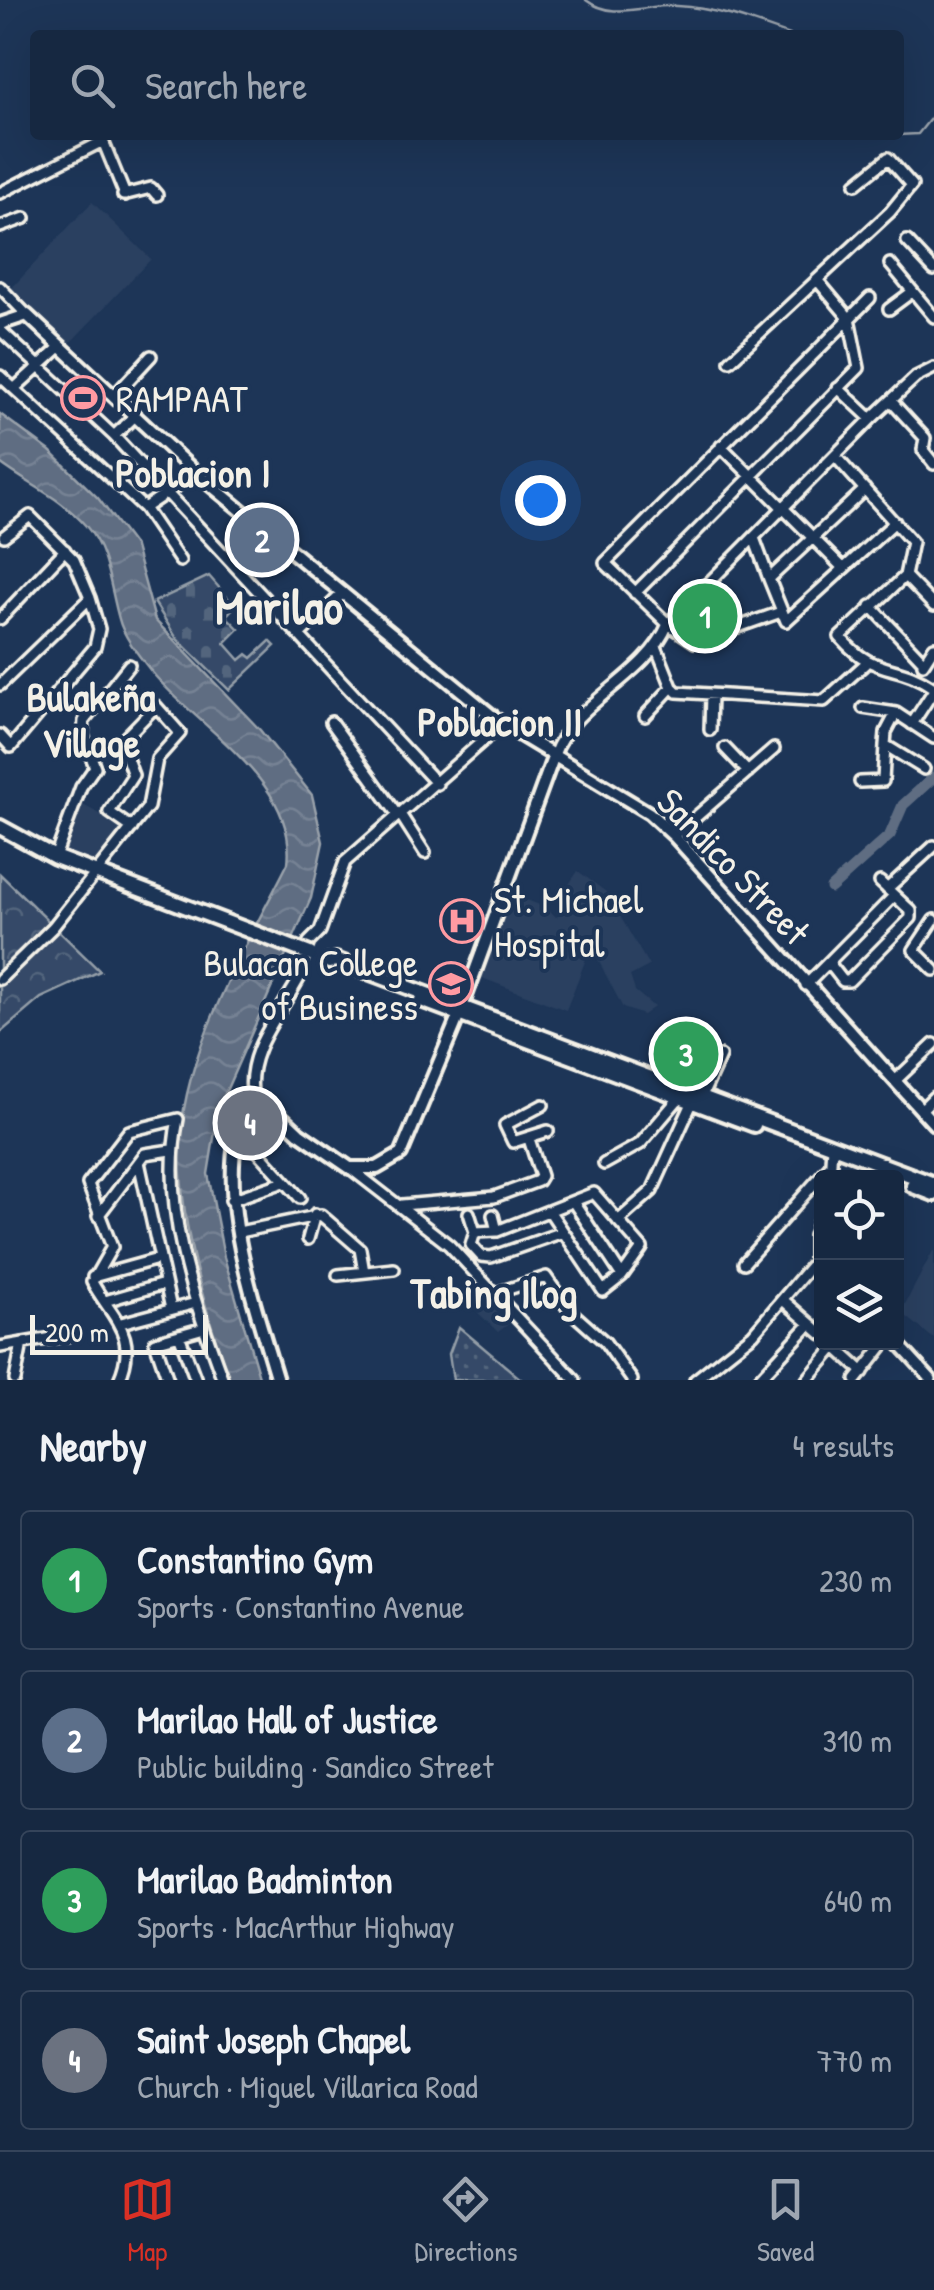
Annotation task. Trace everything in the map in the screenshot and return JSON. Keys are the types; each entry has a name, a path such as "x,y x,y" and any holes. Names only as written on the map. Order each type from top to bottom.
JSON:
{"highway":[{"path":"0,827 55,857 693,1097 830,1161 864,1170"},
{"path":"830,1161 934,1184"},
{"path":"904,1182 934,1194"}],"main road":[{"path":"0,327 27,315"},
{"name":"Sandico Street","path":"27,315 196,473 502,724 649,813 934,1124"},
{"path":"277,1380 231,1200 242,1113 253,1099 266,1102 298,1133 350,1168 376,1168 405,1149 554,755"}],"street":[{"path":"0,177 4,191 103,141 124,195 151,188 157,195"},
{"path":"730,361 818,281 912,186 888,158 856,184"},
{"path":"0,227 25,218"},
{"path":"908,241 934,270"},
{"path":"890,264 934,317"},
{"path":"635,593 860,364 849,318 818,281"},
{"path":"0,288 27,315"},
{"path":"889,309 912,292"},
{"path":"781,612 696,642 668,624 605,563 870,298"},
{"path":"0,327 168,492 437,784"},
{"path":"15,388 61,346"},
{"path":"114,396 152,356"},
{"path":"554,755 560,739 580,718 657,649 668,624 916,376 934,368"},
{"path":"0,376 144,508 180,561"},
{"path":"838,388 872,419"},
{"path":"892,400 929,434 924,450 934,464"},
{"path":"114,436 136,416"},
{"path":"721,446 843,568"},
{"path":"835,456 912,542 905,576 840,635 865,664 915,675 934,689 912,724"},
{"path":"144,508 196,473"},
{"path":"769,580 864,489"},
{"path":"0,735 11,747 95,647 98,629 81,572 65,550 30,516 4,536"},
{"path":"754,538 786,621 895,522"},
{"path":"0,619 65,550"},
{"path":"905,576 934,606"},
{"path":"300,634 343,594"},
{"path":"0,685 90,598"},
{"path":"872,606 924,662"},
{"path":"915,675 934,647"},
{"path":"657,649 677,692 824,701 865,664"},
{"path":"55,857 81,787 96,768 83,735 84,722 128,665"},
{"path":"645,716 672,687"},
{"path":"710,730 711,694"},
{"path":"0,979 53,927 132,828 153,795 157,759 180,732 156,706 121,742 134,775 109,812 132,828"},
{"path":"863,708 896,713 934,738"},
{"path":"860,782 884,781 886,732 896,713"},
{"path":"332,722 426,853"},
{"path":"253,1099 251,1070 258,1049 302,973 308,942 320,931 346,862 502,724"},
{"path":"886,745 924,770"},
{"path":"726,748 748,772"},
{"path":"674,836 774,749"},
{"path":"806,985 829,963 887,889 932,852"},
{"path":"829,963 843,981 849,982 911,918 911,911 887,889"},
{"path":"934,920 914,950 934,970"},
{"path":"894,1081 934,1044"},
{"path":"618,1220 652,1191 693,1097 720,1056"},
{"path":"604,1164 640,1144 693,1097"},
{"path":"920,1110 934,1097"},
{"path":"543,1106 505,1122 513,1142 548,1130"},
{"path":"119,1380 125,1365 122,1322 94,1288 94,1277 112,1246 88,1184 122,1136 135,1127 178,1119 170,1178 196,1304 224,1380"},
{"path":"402,1205 494,1197 538,1181 542,1176 529,1138"},
{"path":"236,1140 255,1148 300,1198"},
{"path":"98,1216 144,1154 171,1150"},
{"path":"744,1263 830,1161"},
{"path":"138,1162 171,1309"},
{"path":"350,1168 402,1205 496,1294 575,1380"},
{"path":"231,1200 284,1182"},
{"path":"475,1232 497,1230 596,1193 642,1248 622,1276 603,1290 550,1212"},
{"path":"574,1203 622,1276"},
{"path":"308,1239 315,1214"},
{"path":"239,1232 315,1214 329,1219 360,1249 364,1272"},
{"path":"469,1214 475,1232 471,1245 482,1256 491,1257 563,1232"},
{"path":"493,1215 497,1230"},
{"path":"94,1277 158,1259"},
{"path":"338,1275 394,1269"},
{"path":"694,1380 753,1334 814,1270"},
{"path":"496,1294 546,1277 570,1310 605,1342 632,1380"},
{"path":"105,1301 164,1284"},
{"path":"783,1300 814,1327"},
{"path":"122,1322 196,1304"},
{"path":"758,1380 810,1324"},
{"path":"168,1380 154,1343 204,1328"},
{"path":"0,1347 70,1335"},
{"path":"180,1335 196,1380"},
{"path":"15,1380 22,1344"},
{"path":"904,1349 932,1380"},
{"path":"807,1380 829,1350"},
{"path":"837,1350 860,1376 880,1350"}],"shaded area":[{"path":"92,202 151,259 68,345 9,291"},
{"path":"77,802 127,828 98,864 61,850"},
{"path":"578,871 606,892 649,966 630,976 635,991 654,1007 643,1015 623,1008 591,946 566,1010 482,978 509,893 547,908 556,917 571,908 563,893"},
{"path":"934,1249 934,1339 904,1314 904,1306"},
{"path":"482,1285 515,1319 498,1332 465,1300"}],"green space":[{"path":"209,576 235,606 226,616 239,629 225,643 240,660 247,654 252,658 270,641 275,646 229,690 177,639 154,602"},
{"path":"0,874 100,971 41,998 0,1033"},
{"path":"459,1327 522,1380 453,1380 449,1354"}],"water":[{"path":"0,414 50,451 98,498 135,547 155,620 260,730 312,795 323,842 311,898 219,1107 208,1174 224,1257 260,1380 229,1380 196,1270 180,1156 182,1119 202,1043 288,863 287,834 277,806 261,781 170,692 132,646 121,626 104,558 86,526 56,500 0,463"}],"waterway":[{"path":"586,0 618,11 665,6 706,10 775,30"},
{"path":"904,135 918,134 934,114"},
{"path":"831,888 890,835 903,805 934,777"}],"place":[{"name":"RAMPAAT","path":"83,398"},
{"name":"Marilao Hall of Justice","path":"262,540"},
{"name":"Constantino Gym","path":"705,616"},
{"name":"St. Michael Hospital","path":"462,921"},
{"name":"Bulacan College of Business","path":"451,984"},
{"name":"Marilao Badminton","path":"686,1054"},
{"name":"Saint Joseph Chapel","path":"250,1123"}],"district":[{"name":"Poblacion I","path":"193,472"},
{"name":"Marilao","path":"279,606"},
{"name":"Bulakeña Village","path":"91,719"},
{"name":"Poblacion II","path":"500,721"},
{"name":"Tabing Ilog","path":"494,1292"}]}
